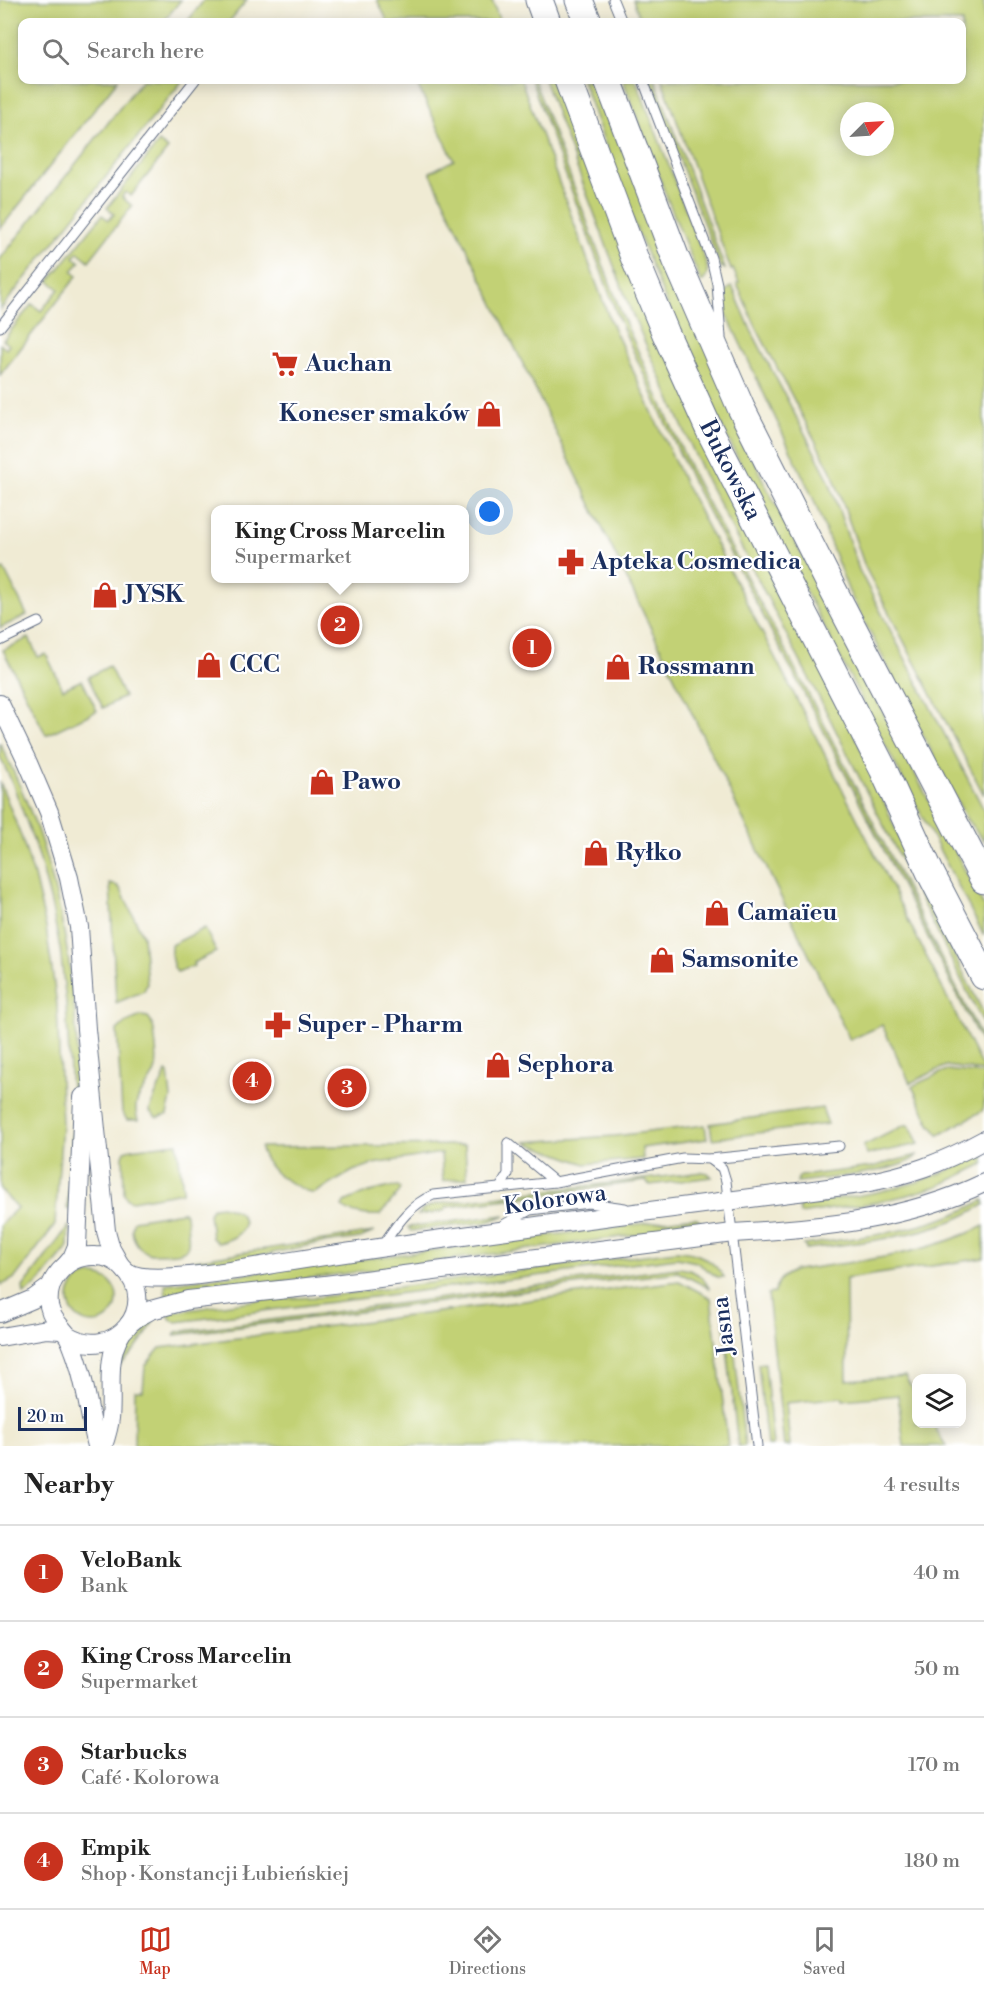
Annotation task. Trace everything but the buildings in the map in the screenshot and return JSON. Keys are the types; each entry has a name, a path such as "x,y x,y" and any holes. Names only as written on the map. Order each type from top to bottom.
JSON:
{"main road":[{"path":"539,0 546,18"},
{"path":"579,0 586,18"},
{"name":"Bukowska","path":"570,84 638,266 709,429 883,769 931,874 984,976"},
{"name":"Bukowska","path":"610,84 662,224 724,372 767,463 984,880"}],"street":[{"path":"0,704 49,812 69,878 79,927 86,1029 106,1231 111,1249 136,1288 136,1307 112,1356 110,1420 103,1446"},
{"path":"86,1029 77,1246 72,1258 57,1274 51,1286 49,1305 55,1322 64,1333 74,1340 90,1344 107,1341 151,1310 188,1300 325,1285 733,1233 796,1230 871,1220 924,1207 984,1183"},
{"name":"Kolorowa","path":"124,1268 134,1276 144,1278 182,1276 860,1184 890,1179 928,1167 949,1159 984,1140"},
{"path":"66,1264 83,1257 93,1256 103,1257 124,1268"},
{"path":"0,1313 33,1299 51,1286"},
{"path":"0,1337 47,1329 64,1333"},
{"path":"64,1333 81,1372 97,1446"}],"lane":[{"path":"613,0 620,18"},
{"path":"0,327 192,84"},
{"path":"645,84 711,258 717,284 724,372"},
{"path":"0,640 39,622"},
{"path":"500,1188 508,1174 508,1143 555,1182"},
{"path":"380,1248 420,1200 433,1195 555,1182 683,1158 710,1159 839,1146"},
{"name":"Jasna","path":"710,1159 722,1168 729,1202 757,1446"}],"green space":[{"path":"0,0 181,0 166,18 18,18 18,84 115,84 0,229"},
{"path":"204,0 247,0 232,18 190,18"},
{"path":"377,0 492,0 499,18 386,18"},
{"path":"633,0 984,0 984,795 865,567 833,475 756,327 737,284 739,283 733,269 731,270 663,84 966,84 966,18 640,18"},
{"path":"139,84 180,84 0,310 0,259"},
{"path":"417,84 522,84 610,320 684,482 809,723 984,1071 946,1066 910,1083 882,1025 850,1040 430,172 454,160"},
{"path":"532,84 535,84 622,315 694,477 820,716 984,1043 984,1048 817,718 691,479 618,317"},
{"path":"546,84 558,84 873,775 917,881 984,1014 984,1025 703,473 631,311"},
{"path":"583,84 598,84 762,478 984,907 984,936 714,411 630,213"},
{"path":"624,84 638,84 707,265 707,275 701,282"},
{"path":"651,84 656,84 725,269 720,266"},
{"path":"159,142 168,149 131,196 125,192 122,197 132,206 89,261 78,252 74,257 80,262 72,271 77,276 0,375 0,344 6,349 9,345 3,340 32,304 41,311 59,289 49,281 102,215 109,220 114,214 107,208"},
{"path":"732,286 751,330 828,478 859,570 984,810 984,841 967,820 849,592 813,498 725,311 723,297"},
{"path":"4,569 27,615 0,628 0,570"},
{"path":"29,638 38,657 46,654 63,689 82,680 97,711 46,735 3,650"},
{"path":"109,666 124,697 103,708 88,677"},
{"path":"0,743 23,793 42,844 58,904 69,966 76,1028 78,1106 74,1210 67,1209 73,1126 66,1003 60,948 39,856 12,782 0,757"},
{"path":"0,782 34,876 46,927 57,1005 62,1124 55,1225 15,1278 2,1285 0,1280 0,1225 17,1208 0,1189"},
{"path":"110,884 118,886 121,890 143,936 147,984 144,991 116,1003"},
{"path":"205,928 216,952 193,963 194,966 177,972 172,959 171,945"},
{"path":"141,1016 148,1017 153,1024 157,1065 138,1098 136,1111 138,1120 127,1120 122,1112 117,1030 125,1023"},
{"path":"947,1070 984,1074 984,1107 982,1111 939,1135 930,1124 912,1086"},
{"path":"166,1072 171,1098 167,1115 157,1118 150,1112"},
{"path":"822,1108 828,1124 712,1139 710,1124"},
{"path":"705,1125 707,1139 642,1148 643,1159 585,1164 525,1142 615,1136"},
{"path":"909,1125 919,1144 867,1155 863,1146"},
{"path":"177,1143 182,1192 132,1201 127,1199 124,1194 123,1156 125,1151"},
{"path":"465,1145 467,1178 443,1181 441,1153 373,1164 353,1171 315,1193 310,1193 285,1180 273,1171 260,1147"},
{"path":"984,1153 984,1164 938,1186 872,1203 800,1214 799,1204 872,1193 916,1182 961,1165"},
{"path":"917,1155 909,1161 880,1170 797,1182 801,1176 872,1167"},
{"path":"703,1172 712,1177 650,1185 645,1181 447,1207 444,1211 418,1215 423,1209 436,1204"},
{"path":"398,1186 401,1188 400,1191 380,1215 360,1214 342,1207 344,1202 357,1196"},
{"path":"984,1200 984,1205 962,1217 918,1231 825,1247 806,1249 804,1245 919,1226 955,1214"},
{"path":"222,1206 240,1214 243,1217 244,1226 230,1239 218,1243 212,1238 209,1213 213,1207"},
{"path":"185,1212 188,1228 186,1249 174,1253 151,1254 135,1241 132,1231 134,1220"},
{"path":"505,1215 488,1222 411,1231 408,1227"},
{"path":"697,1218 701,1223 697,1227 166,1297 165,1284"},
{"path":"69,1226 66,1250 36,1286 24,1294 23,1287"},
{"path":"984,1226 984,1258 846,1279 847,1380 905,1376 912,1388 912,1428 935,1428 946,1446 904,1446 898,1395 843,1400 842,1397 786,1403 790,1446 784,1446 768,1294 775,1293 781,1278 796,1270 868,1260 939,1244"},
{"path":"374,1232 360,1238 315,1244 225,1263 164,1270 169,1264"},
{"path":"676,1251 698,1255 710,1261 724,1277 717,1277 696,1262 677,1258 177,1322 172,1321 167,1313 265,1299 321,1297"},
{"path":"678,1268 696,1274 709,1288 678,1272 174,1335 176,1332"},
{"path":"93,1275 110,1282 117,1299 110,1316 93,1323 76,1316 69,1299 76,1282"},
{"path":"679,1281 711,1298 728,1446 134,1446 135,1390 143,1390 145,1366 160,1348"},
{"path":"729,1299 745,1446 738,1446 722,1304 722,1300"},
{"path":"154,1316 150,1328 140,1343 118,1366 123,1349 130,1337"},
{"path":"765,1363 773,1446 767,1446 758,1364"}],"place":[{"name":"Auchan","path":"285,364"},
{"name":"Koneser smaków","path":"489,414"},
{"name":"Apteka Cosmedica","path":"571,562"},
{"name":"JYSK","path":"105,595"},
{"name":"King Cross Marcelin","path":"340,625"},
{"name":"VeloBank","path":"532,648"},
{"name":"CCC","path":"209,665"},
{"name":"Rossmann","path":"618,667"},
{"name":"Pawo","path":"322,782"},
{"name":"Ryłko","path":"596,853"},
{"name":"Camaïeu","path":"717,913"},
{"name":"Samsonite","path":"662,960"},
{"name":"Super - Pharm","path":"278,1025"},
{"name":"Sephora","path":"498,1065"},
{"name":"Empik","path":"252,1081"},
{"name":"Starbucks","path":"347,1088"}]}
